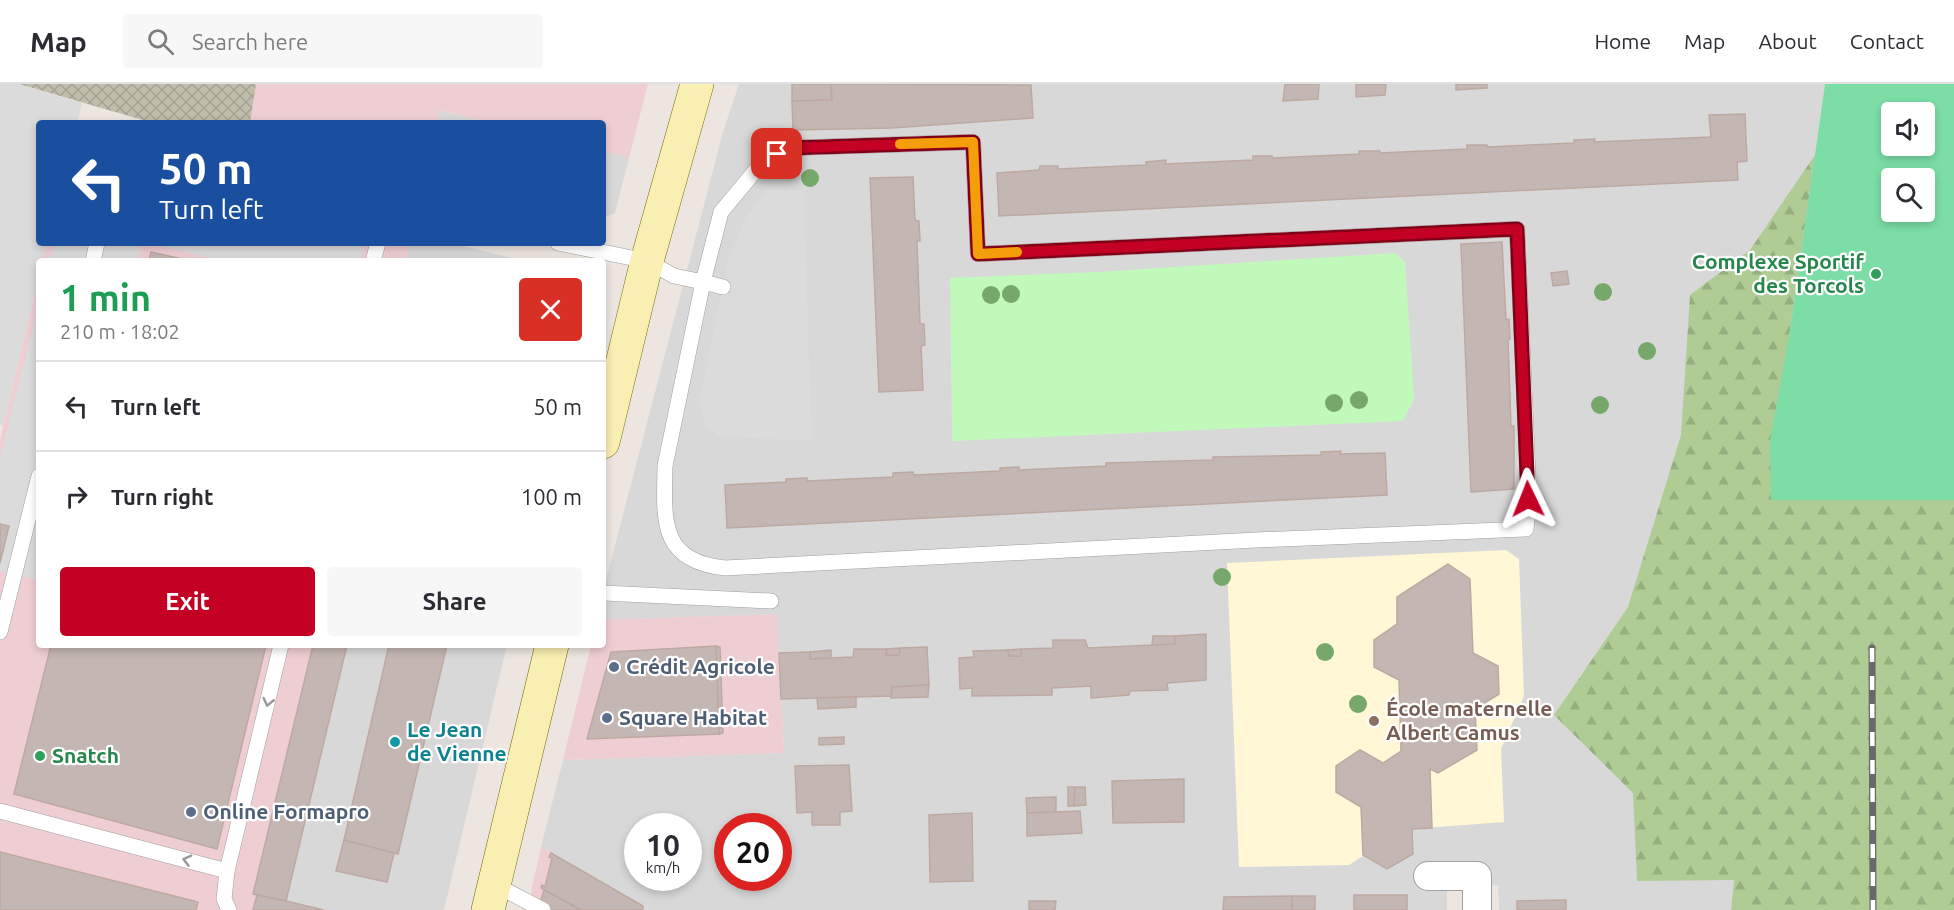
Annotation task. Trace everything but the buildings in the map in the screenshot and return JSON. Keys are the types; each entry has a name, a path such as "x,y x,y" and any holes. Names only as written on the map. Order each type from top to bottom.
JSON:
{"main road":[{"path":"606,430 648,261 697,84"},
{"path":"491,897 551,648"}],"street":[{"path":"1428,876 1477,876 1477,910"}],"lane":[{"path":"973,142 978,254 1517,229 1528,499 1526,529 1256,540 725,568 706,566 687,557 669,538 664,497 665,466 704,282 721,212 765,159 789,148 973,142"},
{"path":"573,246 648,261 674,276 723,287"},
{"path":"0,632 36,488"},
{"path":"606,593 771,601"},
{"path":"229,910 224,899 228,871 280,648"},
{"path":"0,811 228,871"},
{"path":"491,897 543,910"}],"shaded area":[{"path":"0,84 19,84 82,103 78,120 36,120 36,246 46,246 43,258 36,258 36,288 3,426 0,425"},
{"path":"19,84 256,84 250,120 143,120"},
{"path":"256,84 648,84 629,158 606,152 606,120 479,120 440,110 438,120 250,120"},
{"path":"739,84 1825,84 1789,337 1731,910 1499,910 1498,885 1447,888 1447,910 643,910 643,905 541,847 563,760 784,753 777,614 606,620 606,581 723,132"},
{"path":"439,110 479,120 437,120"},
{"path":"606,152 629,158 615,213 606,217"},
{"path":"767,190 803,190 812,441 719,436 704,424 700,398 729,258 746,218"},
{"path":"46,246 409,246 407,258 43,258"},
{"path":"53,246 141,246 138,258 50,258"},
{"path":"160,246 364,246 362,258 211,258"},
{"path":"409,246 463,246 512,258 407,258"},
{"path":"36,289 36,648 312,648 253,894 324,910 0,910 0,439"},
{"path":"36,314 36,579 0,572 0,560 8,526 0,524 0,458"},
{"name":"École maternelle Albert Camus","path":"1506,550 1519,559 1524,696 1501,749 1504,822 1412,829 1413,854 1387,869 1363,856 1349,865 1239,867 1227,563"},
{"path":"777,614 784,753 563,760 590,648 606,648 606,620"},
{"path":"312,648 506,648 444,910 324,910 253,894"},
{"path":"541,847 643,906 643,910 527,910"}],"green space":[{"name":"Complexe Sportif des Torcols","path":"1825,84 1954,84 1954,500 1771,500 1770,441 1789,337"},
{"path":"1815,155 1789,337 1954,452 1954,910 1731,910 1734,880 1637,881 1633,793 1554,715 1628,607 1681,435 1690,295 1750,250"},
{"path":"1395,253 1405,262 1414,399 1403,421 952,441 950,278 1098,272"}],"railway":[{"path":"1872,648 1873,910"}],"slow traffic":[{"path":"900,144 973,142 978,254 1017,252"}],"place":[{"name":"Complexe Sportif des Torcols","path":"1876,274"},
{"name":"Crédit Agricole","path":"614,667"},
{"name":"Square Habitat","path":"607,718"},
{"name":"École maternelle Albert Camus","path":"1374,721"},
{"name":"Le Jean de Vienne","path":"395,742"},
{"name":"Snatch","path":"40,756"},
{"name":"Online Formapro","path":"191,812"}],"route":[{"path":"777,154 789,148 973,142 978,254 1517,229 1528,499"}]}
